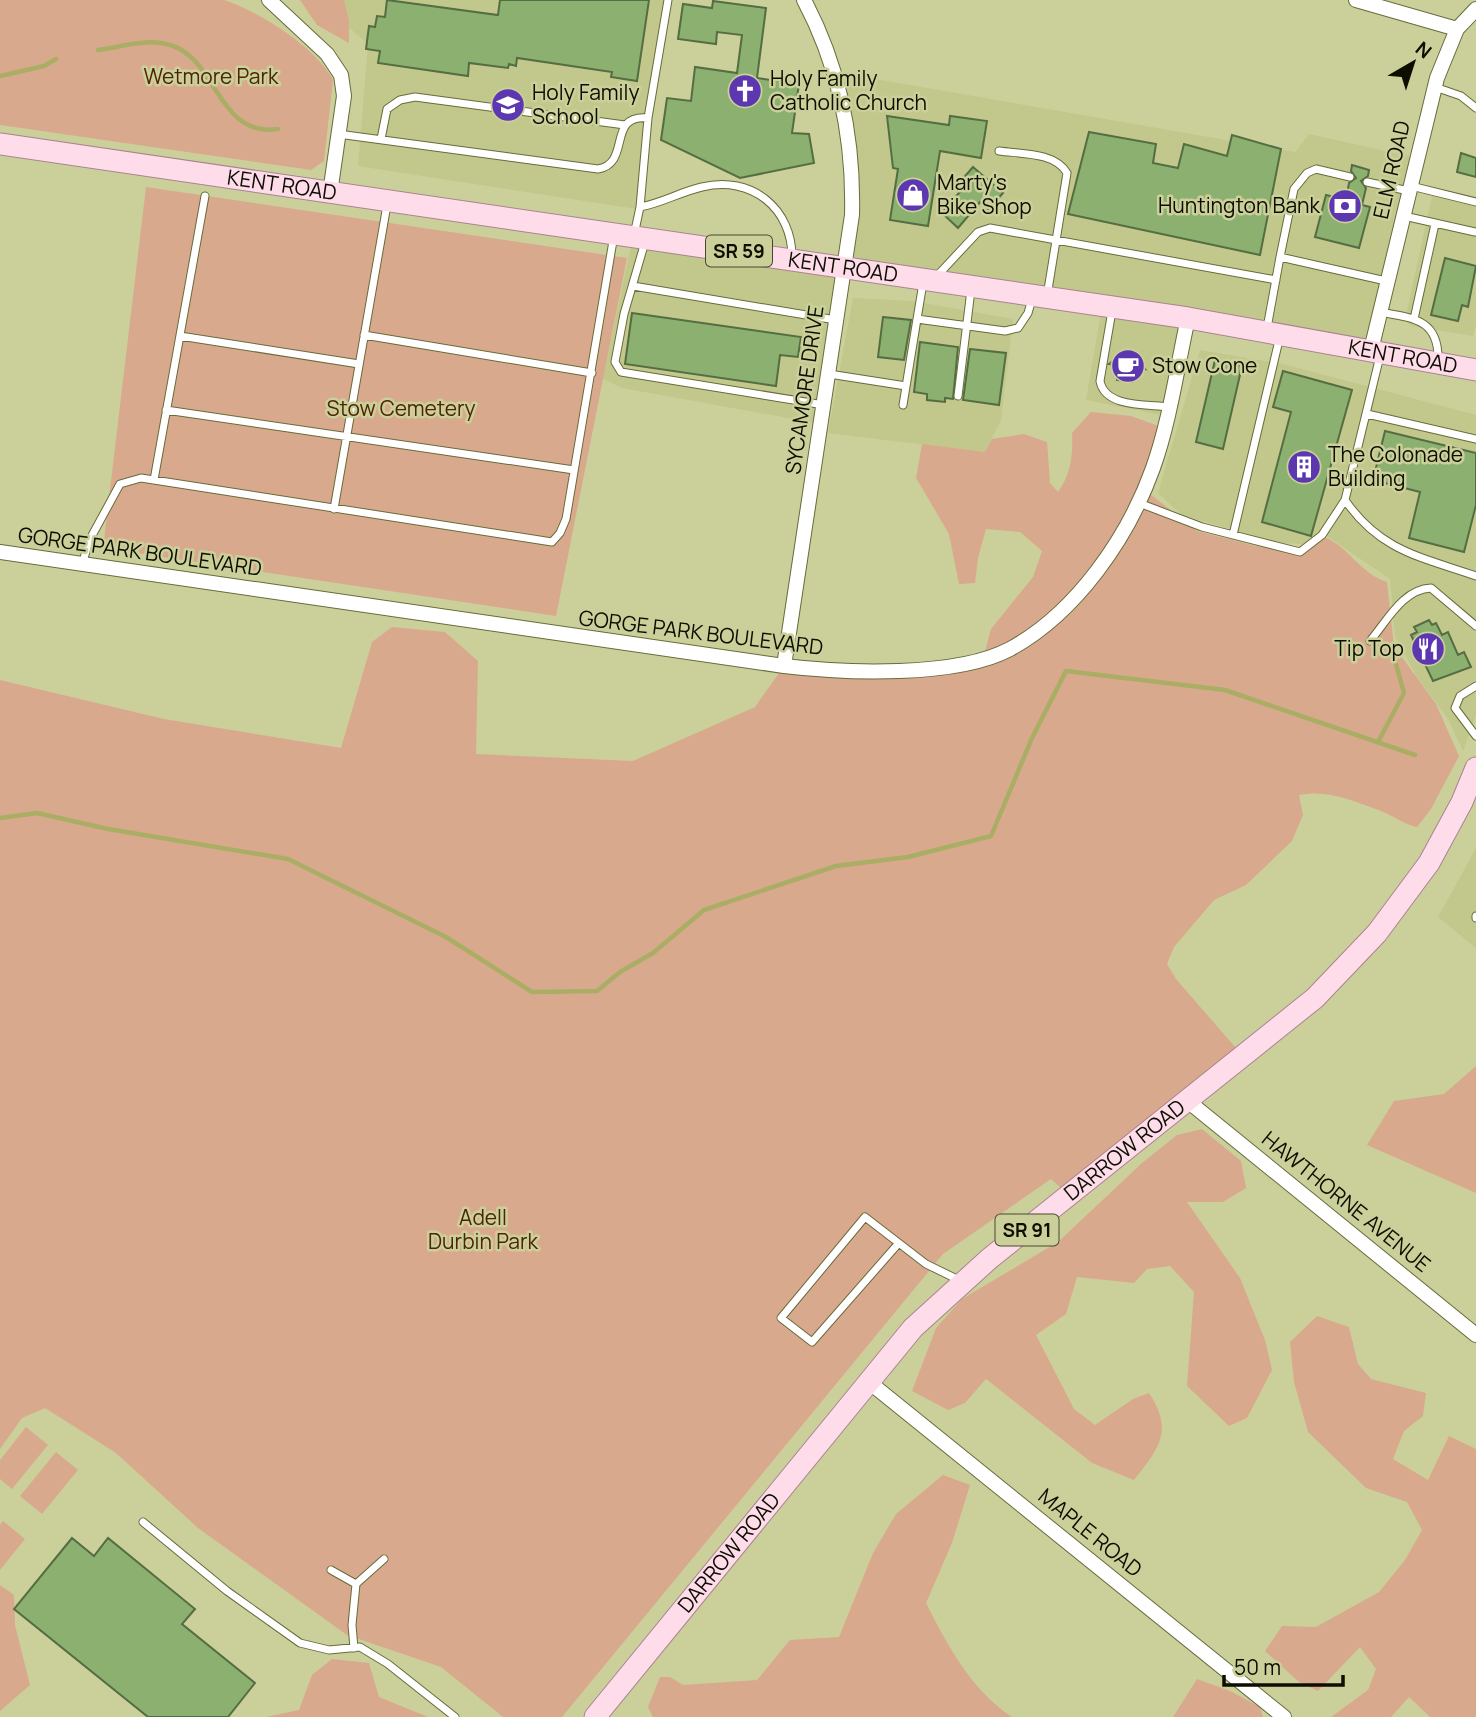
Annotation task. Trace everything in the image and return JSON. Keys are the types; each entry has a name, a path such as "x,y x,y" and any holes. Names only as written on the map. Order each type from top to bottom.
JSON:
{"main road":[{"name":"KENT ROAD","path":"0,144 1188,318 1476,370"},
{"name":"DARROW ROAD","path":"595,1717 913,1328 962,1281 1189,1102 1315,998 1377,933 1429,863 1474,778"}],"street":[{"path":"269,0 335,63 341,75 344,96 330,192"},
{"name":"SYCAMORE DRIVE","path":"784,666 852,215 847,120 827,48 804,0"},
{"path":"1356,0 1457,29"},
{"name":"ELM ROAD","path":"1376,351 1379,312 1435,86 1457,29 1476,9"},
{"name":"GORGE PARK BOULEVARD","path":"0,552 784,666 883,671 953,665 1010,649 1051,619 1078,594 1101,564 1138,503 1154,465 1188,318"},
{"name":"HAWTHORNE AVENUE","path":"1189,1102 1476,1335"},
{"name":"MAPLE ROAD","path":"869,1382 1284,1717"}],"lane":[{"path":"82,565 89,541 120,484 141,478 552,542 560,533 566,519 592,373 640,207 648,118 668,0"},
{"path":"1435,86 1461,96 1476,108"},
{"path":"381,139 387,109 400,100 415,97 625,125"},
{"path":"338,134 598,169 609,166 615,159 625,125 635,118 648,118"},
{"path":"917,318 1005,331 1018,328 1040,296 1056,238 1067,173 1062,165 1052,159 999,151"},
{"path":"1233,535 1273,334 1276,280 1294,189 1299,181 1316,169 1350,177"},
{"path":"1367,182 1476,201"},
{"path":"640,207 659,204 704,186 736,186 753,190 778,209 790,231 792,259"},
{"path":"154,480 205,196"},
{"path":"334,509 388,201"},
{"path":"1403,216 1475,232"},
{"path":"1414,319 1436,224"},
{"path":"903,405 917,318 928,279 984,229 1056,238 1276,280"},
{"path":"631,236 632,286 615,362 621,372 824,405"},
{"path":"1280,257 1386,281"},
{"path":"632,286 837,320"},
{"path":"958,396 971,286"},
{"path":"1113,307 1100,381 1101,389 1115,400 1168,407"},
{"path":"1379,312 1414,319 1432,329 1439,339 1438,364"},
{"path":"364,335 592,373"},
{"path":"180,336 359,364"},
{"path":"1138,503 1202,527 1300,552 1322,536 1345,500 1367,414 1376,351"},
{"path":"829,374 906,386"},
{"path":"166,410 574,470"},
{"path":"1367,414 1476,439"},
{"path":"1345,500 1362,524 1399,550 1476,576"},
{"path":"1370,641 1407,596 1419,589 1431,588 1476,625"},
{"path":"1476,686 1460,696 1455,708 1476,736"},
{"path":"898,1244 812,1342 781,1318 865,1217 926,1264 962,1281"},
{"path":"143,1521 227,1591 300,1643 329,1650 360,1647 388,1664 455,1717"},
{"path":"354,1648 352,1625 356,1584 384,1559"},
{"path":"331,1570 356,1584"}],"shaded area":[{"name":"Holy Family School","path":"317,0 671,0 636,209 358,166 368,44"},
{"path":"835,72 1295,152 1309,134 1417,158 1371,350 1188,319 1166,416 1086,400 1102,306 844,266 821,424 622,388 603,379 633,236 843,266 852,215"},
{"path":"1432,196 1476,205 1476,325 1473,336 1412,326 1405,320"},
{"path":"853,298 913,301 1013,319 1001,420 985,452 828,433"},
{"path":"1200,350 1283,364 1476,415 1476,715 1463,751 1448,719 1417,677 1395,636 1390,579 1321,532 1303,544 1279,543 1182,515 1158,493"},
{"path":"1476,848 1476,948 1438,917"}],"green space":[{"name":"Wetmore Park","path":"0,0 224,0 253,12 300,43 314,55 333,80 324,161 311,170 0,125"},
{"path":"300,0 344,0 349,21 349,43 317,25"},
{"name":"Stow Cemetery","path":"146,187 627,258 556,616 103,548"},
{"name":"Adell Durbin Park","path":"1091,412 1131,416 1164,428 1145,490 1197,531 1256,546 1286,548 1305,547 1322,536 1339,546 1369,573 1387,582 1394,646 1436,704 1459,756 1431,809 1417,827 1340,797 1299,795 1303,815 1292,841 1246,885 1214,900 1174,947 1167,964 1176,979 1236,1048 1070,1196 1051,1179 943,1254 562,1717 503,1717 441,1667 347,1635 198,1528 116,1453 45,1408 22,1418 0,1449 0,680 164,719 341,748 372,642 392,627 445,632 478,661 476,754 633,761 755,707 784,666 845,672 983,658 991,629 1033,577 1042,551 1020,532 986,529 975,583 959,584 949,534 916,478 922,444 985,452 992,439 1024,434 1047,442 1050,483 1058,492 1070,464 1072,433"},
{"path":"1476,1066 1476,1193 1367,1145 1394,1101 1444,1094"},
{"path":"1202,1129 1241,1161 1246,1188 1223,1202 1187,1202 1240,1278 1265,1340 1272,1370 1247,1418 1229,1426 1187,1386 1194,1292 1170,1266 1147,1269 1134,1283 1077,1277 1066,1314 1036,1335 1074,1409 1095,1425 1133,1399 1149,1393 1157,1406 1162,1429 1156,1448 1134,1480 1092,1463 986,1379 965,1403 948,1410 912,1391 936,1328 962,1299 1058,1242 1142,1163 1177,1135"},
{"path":"1317,1316 1349,1327 1358,1364 1371,1379 1426,1393 1423,1416 1404,1431 1393,1459 1428,1480 1449,1436 1476,1449 1476,1717 1430,1717 1409,1697 1391,1717 1331,1717 1368,1690 1376,1669 1360,1647 1318,1691 1299,1682 1265,1651 1282,1626 1316,1627 1379,1592 1405,1560 1422,1530 1407,1502 1366,1488 1308,1432 1294,1382 1290,1342"},
{"path":"26,1427 48,1445 12,1489 0,1479 0,1460"},
{"path":"56,1452 78,1470 42,1514 20,1496"},
{"path":"943,1475 970,1485 952,1543 926,1603 962,1666 984,1694 1012,1717 653,1717 648,1707 660,1677 670,1677 683,1685 757,1680 790,1640 839,1637 873,1553 896,1514"},
{"path":"3,1521 25,1539 0,1570 0,1525"},
{"path":"0,1585 14,1595 15,1625 30,1685 0,1711"},
{"path":"332,1659 369,1663 379,1697 428,1717 266,1717 299,1710 312,1675"},
{"path":"1197,1679 1230,1691 1260,1707 1263,1717 1173,1717"}],"building":[{"path":"387,0 498,15 500,0 649,0 637,81 611,77 612,72 517,58 516,66 509,64 508,68 469,63 468,76 378,63 380,51 366,49 369,26 375,27 377,16 385,17"},
{"name":"Holy Family Catholic Church","path":"713,1 766,8 757,78 799,84 792,133 809,134 814,163 740,178 661,140 667,98 691,101 695,67 737,73 742,35 717,32 716,44 678,39 683,4 712,8"},
{"name":"Marty's Bike Shop","path":"887,116 949,125 950,116 987,121 981,158 940,151 928,226 890,220 898,169 893,168"},
{"path":"1089,132 1156,144 1153,163 1178,168 1184,144 1227,156 1232,135 1281,149 1260,255 1068,214"},
{"path":"1461,153 1476,158 1476,177 1457,172"},
{"name":"Huntington Bank","path":"1352,165 1369,170 1368,176 1361,181 1366,188 1362,205 1370,207 1359,248 1315,237 1326,195 1346,200 1349,183 1356,178 1351,171"},
{"path":"973,167 1003,193 988,210 980,202 958,228 942,213 964,187 959,183"},
{"path":"1445,258 1476,266 1468,307 1462,305 1458,321 1431,315"},
{"path":"632,313 801,337 798,357 780,355 776,386 625,364"},
{"path":"883,317 911,320 904,360 878,357"},
{"path":"920,342 958,347 953,399 945,398 945,402 927,400 927,394 914,392"},
{"path":"970,349 1006,353 999,405 963,400"},
{"name":"Stow Cone","path":"1125,352 1133,353 1145,369 1134,367 1132,382 1117,380 1119,365 1109,364"},
{"path":"1215,360 1242,366 1223,449 1196,442"},
{"name":"The Colonade Building","path":"1283,371 1352,390 1311,536 1262,522 1291,412 1273,407"},
{"path":"1385,431 1476,453 1476,505 1464,552 1409,538 1420,492 1373,480"},
{"path":"1429,620 1432,625 1436,623 1442,635 1448,632 1458,655 1464,652 1471,667 1433,681 1411,635 1417,632 1414,627"},
{"path":"72,1538 94,1556 108,1538 195,1609 182,1624 255,1683 228,1717 148,1717 14,1609"}],"waterway":[{"path":"98,50 136,43 155,42 173,46 188,54 200,67 230,111 243,122 258,129 278,129"},
{"path":"0,76 44,66 56,59"},
{"path":"1378,742 1404,693 1396,664"},
{"path":"0,818 37,813 108,829 288,859 446,937 532,992 597,991 620,972 653,953 704,910 836,866 908,857 991,836 1032,738 1066,671 1225,690 1415,755"}],"place":[{"name":"Holy Family Catholic Church","path":"745,91"},
{"name":"Holy Family School","path":"508,105"},
{"name":"Marty's Bike Shop","path":"913,195"},
{"name":"Huntington Bank","path":"1345,206"},
{"name":"Stow Cone","path":"1128,366"},
{"name":"The Colonade Building","path":"1304,467"},
{"name":"Tip Top","path":"1428,649"}]}
